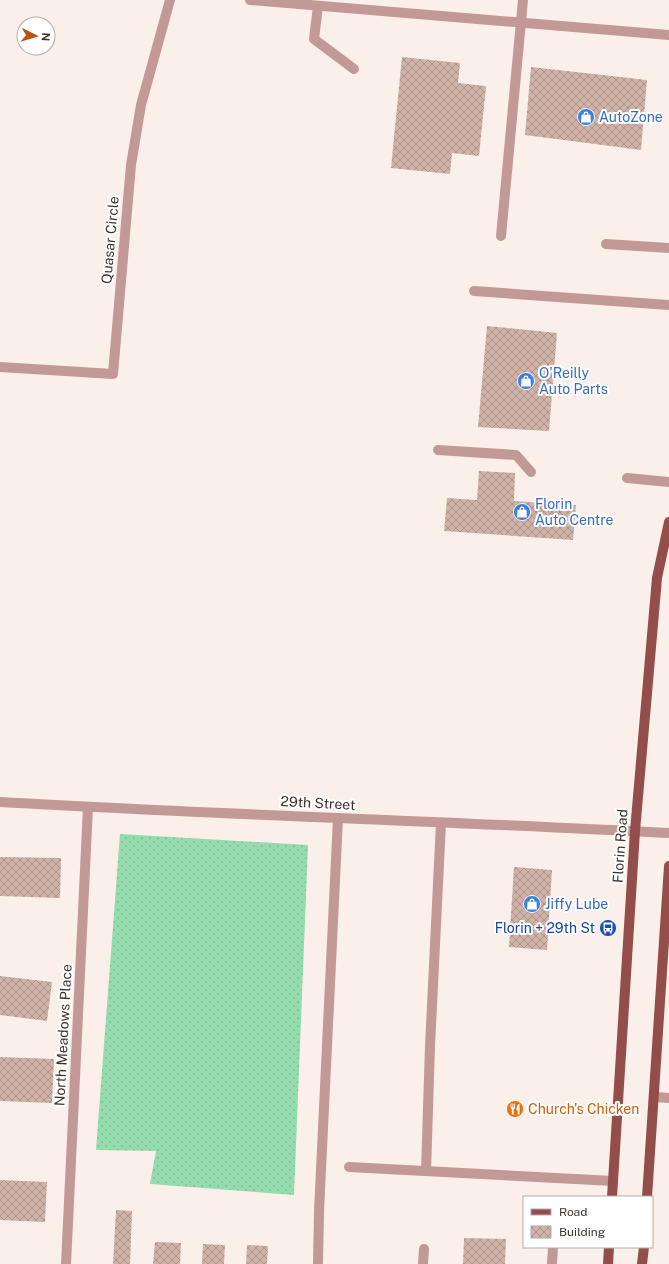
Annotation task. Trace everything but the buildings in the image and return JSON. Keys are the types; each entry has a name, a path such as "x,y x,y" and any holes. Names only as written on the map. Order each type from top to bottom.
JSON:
{"main road":[{"name":"Florin Road","path":"612,1196 635,831 657,578 669,522"},
{"path":"647,1196 655,1097 669,866"},
{"path":"608,1264 609,1248"},
{"path":"642,1264 644,1248"}],"street":[{"name":"Quasar Circle","path":"0,367 113,374 131,165 141,105 170,0"},
{"path":"250,0 297,2 318,6 669,35"},
{"path":"501,236 523,0"},
{"path":"318,6 314,39 354,69"},
{"path":"606,244 669,248"},
{"path":"474,291 669,305"},
{"path":"438,450 516,455 531,472"},
{"path":"627,478 669,482"},
{"name":"29th Street","path":"0,802 669,833"},
{"name":"North Meadows Place","path":"66,1264 88,807"},
{"path":"318,1264 338,818"},
{"path":"426,1171 440,823"},
{"path":"655,1097 669,1098"},
{"path":"349,1167 613,1181"},
{"path":"423,1264 424,1248"},
{"path":"552,1264 553,1248"}],"green space":[{"path":"120,834 308,845 294,1195 150,1184 156,1151 96,1150"}],"place":[{"name":"AutoZone","path":"586,117"},
{"name":"O'Reilly Auto Parts","path":"526,381"},
{"name":"Florin Auto Centre","path":"522,512"},
{"name":"Jiffy Lube","path":"532,904"},
{"name":"Florin + 29th St","path":"608,928"},
{"name":"Church's Chicken","path":"515,1109"}]}
